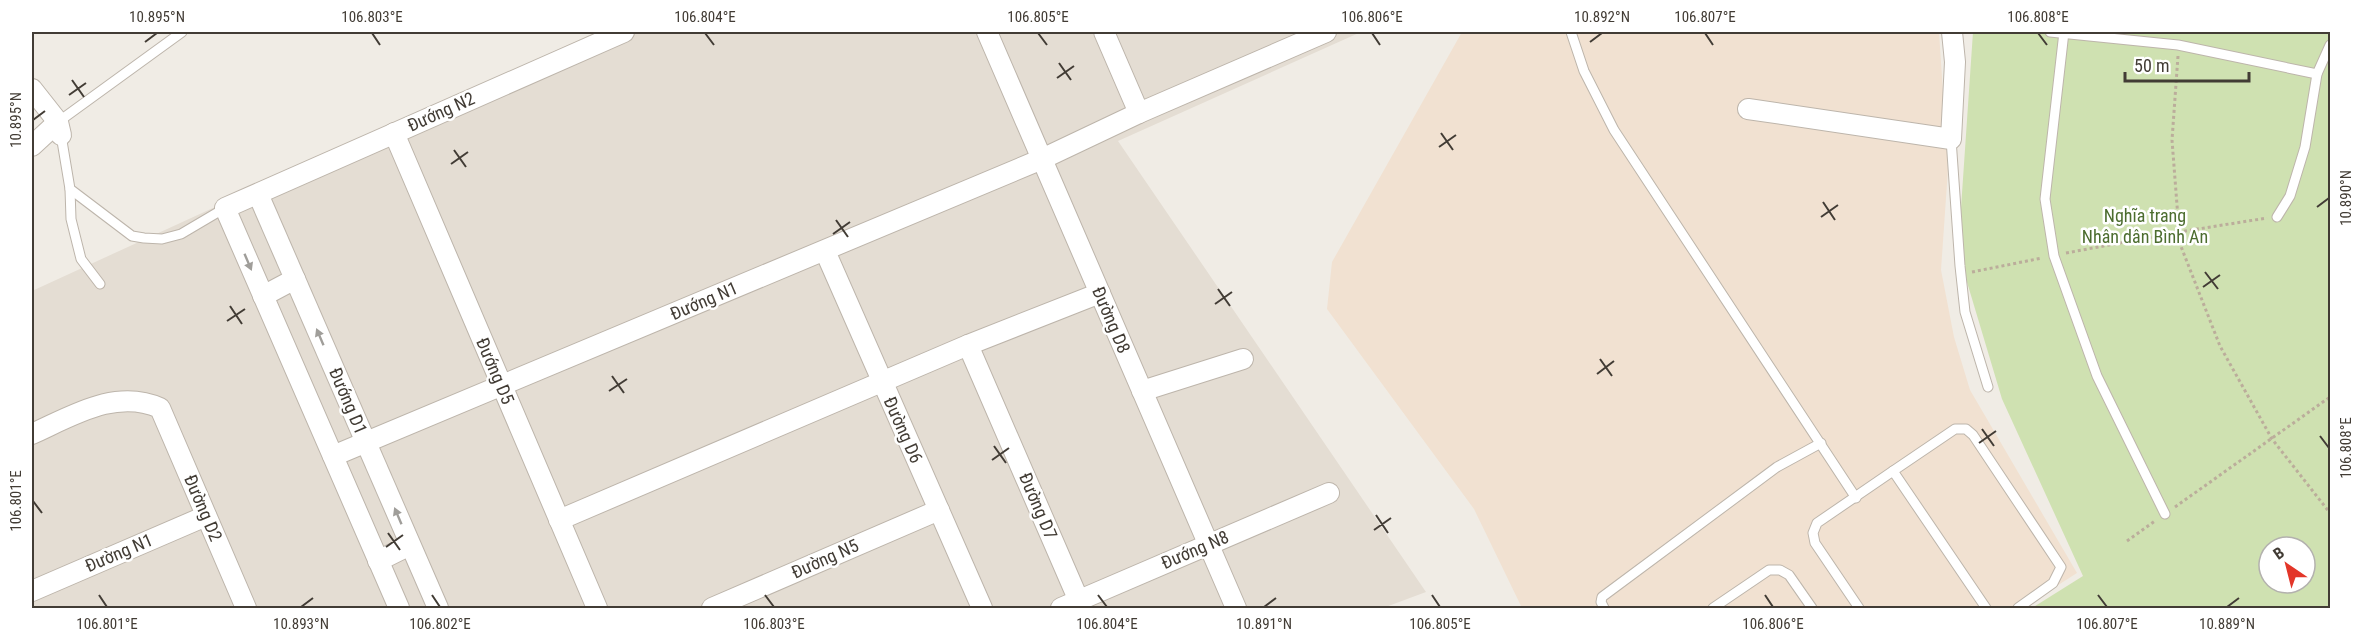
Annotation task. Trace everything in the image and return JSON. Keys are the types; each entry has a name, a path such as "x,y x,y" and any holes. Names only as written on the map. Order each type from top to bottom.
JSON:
{"street":[{"name":"Đướng N2","path":"225,208 624,32"},
{"name":"Đường D8","path":"987,32 1236,609"},
{"path":"1104,32 1139,114"},
{"name":"Đướng N1","path":"366,443 1042,159 1326,32"},
{"path":"1748,109 1952,139 1955,62 1952,32"},
{"path":"32,89 59,129 32,146"},
{"name":"Đướng D5","path":"394,133 597,609"},
{"name":"Đướng D1","path":"258,194 438,609"},
{"name":"Đướng D1","path":"225,208 399,609"},
{"name":"Đường D6","path":"825,251 982,609"},
{"path":"263,296 295,279"},
{"path":"559,520 882,381 1100,293"},
{"name":"Đường D7","path":"968,345 1070,605"},
{"path":"1142,391 1243,359"},
{"name":"Đường D2","path":"32,434 98,404 129,400 147,402 160,408 246,609"},
{"path":"333,456 366,443"},
{"name":"Đướng N8","path":"1070,605 1329,493"},
{"name":"Đường N5","path":"712,609 939,510"},
{"name":"Đường N1","path":"32,591 206,516"},
{"path":"378,561 410,545"}],"lane":[{"path":"100,284 81,259 71,219 70,189 59,129 182,32"},
{"path":"1571,32 1584,71 1614,130 1856,498"},
{"path":"2050,32 2178,45 2317,74"},
{"path":"2063,32 2045,199 2054,256 2097,376 2165,514"},
{"path":"2277,217 2290,196 2306,147 2317,74 2331,45"},
{"path":"1952,139 1965,312 1988,387"},
{"path":"70,189 132,236 144,238 162,239 181,234 225,208"},
{"path":"1859,609 1815,543 1813,533 1817,523 1955,429 1966,429 1973,435 2061,567 2054,583 2018,609"},
{"path":"1604,609 1601,602 1602,597 1777,467 1821,443"},
{"path":"1893,471 1986,609"},
{"path":"1713,609 1769,570 1780,570 1789,575 1812,609"}],"path":[{"path":"2178,45 2172,140 2180,243 2220,346 2272,439 2331,513"},
{"path":"1970,272 2180,232 2277,217"},
{"path":"2127,541 2331,397"}],"shaded area":[{"path":"596,32 1361,32 1118,141 1426,592 1383,608 32,608 32,291"},
{"path":"1462,32 1939,32 1948,169 1941,270 1954,337 1970,390 2077,573 2022,608 1522,608 1474,509 1327,309 1332,262"}],"green space":[{"name":"Nghĩa trang Nhân dân Bình An","path":"1973,32 2330,32 2330,608 2032,608 2083,576 2002,399 1958,252"}]}
